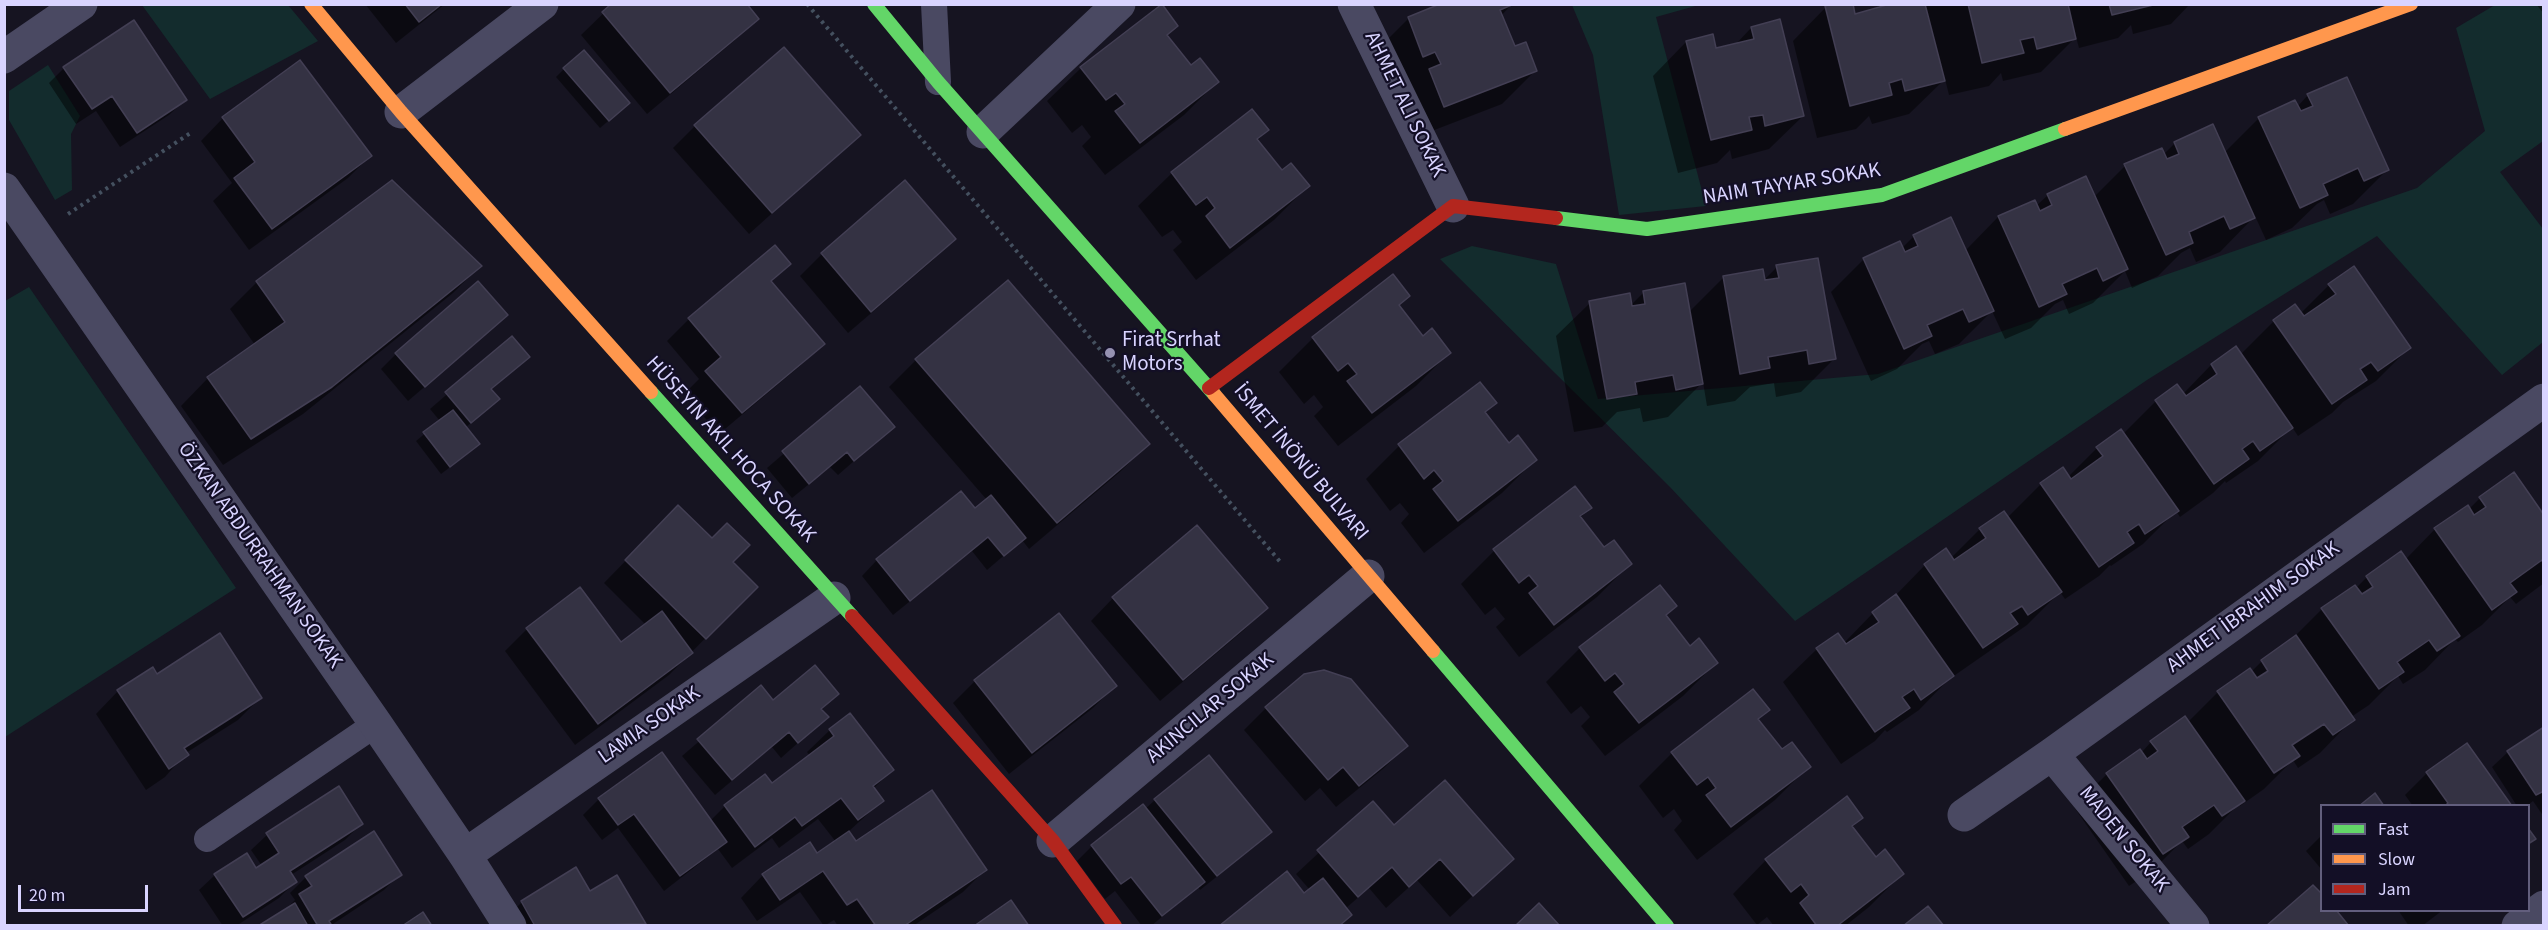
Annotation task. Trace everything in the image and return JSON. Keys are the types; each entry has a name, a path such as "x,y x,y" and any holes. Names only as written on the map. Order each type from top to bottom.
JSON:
{"street":[{"path":"4,57 81,4"},
{"path":"311,4 402,112 1053,841 1115,926"},
{"path":"402,112 542,4"},
{"path":"874,4 938,82 1209,388 1668,926"},
{"path":"983,132 1119,4"},
{"name":"AHMET ALI SOKAK","path":"1354,4 1453,206"},
{"name":"NAIM TAYYAR SOKAK","path":"1453,206 1647,229 1882,195 2411,4"},
{"name":"ÖZKAN ABDURRAHMAN SOKAK","path":"4,189 376,724 510,926"},
{"path":"1209,388 1453,206"},
{"name":"AHMET İBRAHIM SOKAK","path":"1964,815 2544,400"},
{"path":"1053,841 1368,576"},
{"name":"LAMIA SOKAK","path":"465,855 834,598"},
{"name":"MADEN SOKAK","path":"2052,754 2193,926"},
{"path":"2518,926 2544,907"}],"lane":[{"path":"934,4 938,82"},
{"path":"207,839 376,724"}],"path":[{"path":"807,4 1282,564"},
{"path":"36,235 192,132"}],"green space":[{"path":"142,5 288,5 318,41 210,99"},
{"path":"1572,5 1699,5 1656,17 1706,206 1619,215 1593,55"},
{"path":"2495,5 2543,5 2543,141 2500,172 2543,229 2543,342 2502,375 2377,236 2147,380 1795,621 1670,487 1440,259 1472,246 1556,264 1598,399 1878,374 2417,188 2485,131 2456,28"},
{"path":"48,65 80,116 71,134 72,190 55,200 9,120 9,91"},
{"path":"29,287 236,588 5,737 5,301"}],"building":[{"path":"405,4 442,4 419,22"},
{"path":"611,4 747,4 759,19 670,93 602,12"},
{"path":"1162,4 1178,26 1167,35 1191,65 1200,58 1219,82 1140,143 1115,111 1125,104 1116,93 1106,100 1080,67"},
{"path":"1440,4 1514,4 1500,10 1515,46 1526,42 1537,71 1444,107 1429,69 1441,64 1435,52 1423,57 1408,17"},
{"path":"1853,4 1855,14 1890,4 1925,4 1945,81 1905,91 1902,79 1889,83 1892,95 1850,106 1825,6"},
{"path":"1968,4 2068,4 2076,39 2037,49 2034,37 2020,40 2024,53 1982,63"},
{"path":"2109,4 2153,4 2153,5 2112,15"},
{"path":"1780,19 1804,116 1765,126 1763,115 1749,117 1752,130 1711,140 1686,41 1713,34 1716,48 1754,39 1751,27"},
{"path":"134,20 187,100 137,133 112,96 92,109 63,67"},
{"path":"784,47 861,135 772,213 694,125"},
{"path":"584,50 630,103 609,121 563,68"},
{"path":"300,60 372,156 272,229 234,178 255,162 222,117"},
{"path":"2347,77 2389,170 2364,181 2358,168 2323,184 2328,195 2300,208 2258,117 2295,100 2301,111 2313,106 2307,94"},
{"path":"1252,109 1269,130 1257,139 1282,170 1291,163 1310,186 1230,248 1206,216 1215,208 1207,197 1196,205 1171,172"},
{"path":"2213,124 2255,218 2230,229 2224,216 2189,232 2193,243 2166,255 2124,164 2162,148 2167,159 2179,154 2174,142"},
{"path":"2086,176 2128,269 2103,281 2097,268 2062,284 2067,294 2039,307 1998,216 2035,200 2040,211 2052,205 2047,194"},
{"path":"392,180 482,266 332,387 251,439 207,377 285,322 256,281"},
{"path":"905,180 956,239 871,312 821,253"},
{"path":"1951,217 1994,311 1969,322 1963,309 1927,325 1932,336 1904,349 1863,258 1900,241 1905,252 1918,246 1913,235"},
{"path":"775,245 791,264 771,281 825,344 742,413 705,371 721,357 688,318"},
{"path":"1818,258 1836,359 1809,364 1807,350 1768,357 1770,368 1740,374 1723,276 1763,269 1765,280 1779,278 1776,265"},
{"path":"2354,266 2411,348 2378,371 2371,362 2360,369 2367,380 2332,404 2273,320 2295,304 2304,316 2336,294 2328,284"},
{"path":"1393,274 1410,296 1399,305 1423,336 1432,328 1451,353 1372,413 1347,381 1357,374 1348,363 1338,371 1312,337"},
{"path":"1008,280 1150,444 1057,523 915,359"},
{"path":"478,281 508,315 425,387 395,353"},
{"path":"1685,283 1703,384 1676,390 1673,375 1635,382 1637,394 1607,399 1589,301 1630,293 1632,306 1645,304 1643,291"},
{"path":"512,336 530,357 491,389 500,399 471,423 445,392"},
{"path":"2236,346 2293,428 2260,451 2253,441 2242,449 2249,459 2214,484 2155,400 2177,384 2186,396 2217,374 2211,364"},
{"path":"1480,382 1497,403 1485,412 1509,443 1518,435 1537,460 1458,521 1433,489 1443,481 1434,470 1424,479 1398,444"},
{"path":"860,386 895,427 854,461 847,452 809,484 782,451"},
{"path":"453,410 480,444 450,467 423,432"},
{"path":"2121,429 2179,511 2145,534 2139,524 2127,532 2134,543 2099,567 2040,483 2063,467 2071,479 2103,456 2096,447"},
{"path":"2514,472 2544,515 2544,563 2542,560 2510,583 2517,592 2492,610 2434,528 2468,505 2474,515 2486,507 2479,497"},
{"path":"1575,486 1592,508 1580,516 1604,547 1614,540 1632,564 1554,625 1529,593 1538,586 1529,575 1519,583 1493,549"},
{"path":"961,491 975,508 991,495 1026,538 1004,556 988,537 910,601 876,559"},
{"path":"678,505 712,538 727,523 750,545 733,562 758,587 706,639 625,560"},
{"path":"2004,511 2062,592 2028,615 2022,606 2010,613 2018,624 1983,648 1924,564 1946,548 1954,560 1986,538 1979,528"},
{"path":"1197,525 1268,608 1183,680 1112,597"},
{"path":"2401,551 2460,636 2437,651 2429,640 2397,662 2404,672 2379,689 2321,608 2355,585 2362,594 2373,587 2366,576"},
{"path":"1660,585 1677,606 1666,615 1690,646 1699,638 1718,663 1639,723 1614,692 1624,684 1615,673 1605,681 1579,647"},
{"path":"580,587 621,642 662,611 693,653 598,724 526,628"},
{"path":"1896,594 1954,676 1921,700 1914,689 1902,697 1910,708 1875,732 1816,648 1838,633 1846,644 1879,622 1872,612"},
{"path":"1059,613 1117,686 1032,753 974,680"},
{"path":"220,633 262,698 184,748 189,755 169,769 117,690 153,667 157,674"},
{"path":"2296,635 2355,720 2333,735 2324,724 2292,745 2300,756 2274,773 2217,691 2250,668 2257,678 2268,671 2261,660"},
{"path":"815,665 839,694 821,709 829,717 798,743 789,732 732,780 697,739 761,685 773,700"},
{"path":"1324,670 1351,679 1408,746 1359,786 1343,767 1328,780 1265,707 1304,674"},
{"path":"1753,689 1770,710 1758,719 1782,749 1792,742 1811,767 1731,827 1706,795 1716,788 1708,777 1697,785 1671,752"},
{"path":"850,713 894,770 873,786 884,801 858,820 841,798 802,826 795,817 755,847 724,805 765,774 772,783 834,736 829,729"},
{"path":"2185,716 2245,801 2222,816 2214,805 2182,827 2189,837 2163,854 2106,773 2140,749 2147,759 2158,751 2150,741"},
{"path":"2544,727 2544,791 2536,795 2507,751"},
{"path":"2467,743 2511,804 2447,804 2426,772"},
{"path":"662,752 727,842 680,876 634,814 618,825 598,798"},
{"path":"1209,755 1272,832 1217,876 1154,799"},
{"path":"1445,780 1514,859 1473,896 1440,859 1409,887 1392,867 1358,897 1317,850 1373,801 1394,825"},
{"path":"339,786 363,824 290,871 297,882 243,917 214,874 247,853 256,868 279,853 266,833"},
{"path":"932,790 987,870 904,926 876,926 857,899 847,905 823,871 780,900 762,874 810,842 817,853 849,831 856,841"},
{"path":"2375,793 2383,804 2361,804"},
{"path":"1847,796 1863,818 1852,826 1876,857 1885,849 1904,874 1837,926 1817,926 1800,903 1809,895 1801,884 1791,892 1765,859"},
{"path":"1143,804 1205,882 1162,916 1131,877 1121,884 1091,845"},
{"path":"374,831 402,875 329,921 332,926 318,926 299,894 312,886 305,876"},
{"path":"2530,831 2536,839 2530,843"},
{"path":"576,867 590,891 617,875 646,924 535,926 521,901"},
{"path":"1287,871 1304,893 1323,878 1352,915 1339,926 1219,926"},
{"path":"2313,885 2320,892 2320,912 2338,912 2349,926 2266,926"},
{"path":"1011,900 1029,926 974,926"},
{"path":"295,903 308,926 258,926"},
{"path":"1539,903 1560,926 1515,926"},
{"path":"1928,906 1944,926 1903,926"},
{"path":"423,912 432,926 402,926"}],"traffic: fast":[{"path":"874,4 938,82 1214,394"},
{"path":"1556,218 1647,229 1882,195 2065,129"},
{"path":"651,392 852,616"},
{"path":"1433,651 1667,926"}],"traffic: slow":[{"path":"311,4 401,112 651,392"},
{"path":"2065,129 2411,4"},
{"path":"1214,394 1433,651"}],"traffic: jam":[{"path":"1209,388 1453,206 1556,218"},
{"path":"852,616 1053,841 1115,926"}],"place":[{"name":"Firat Srrhat Motors","path":"1110,353"}]}
